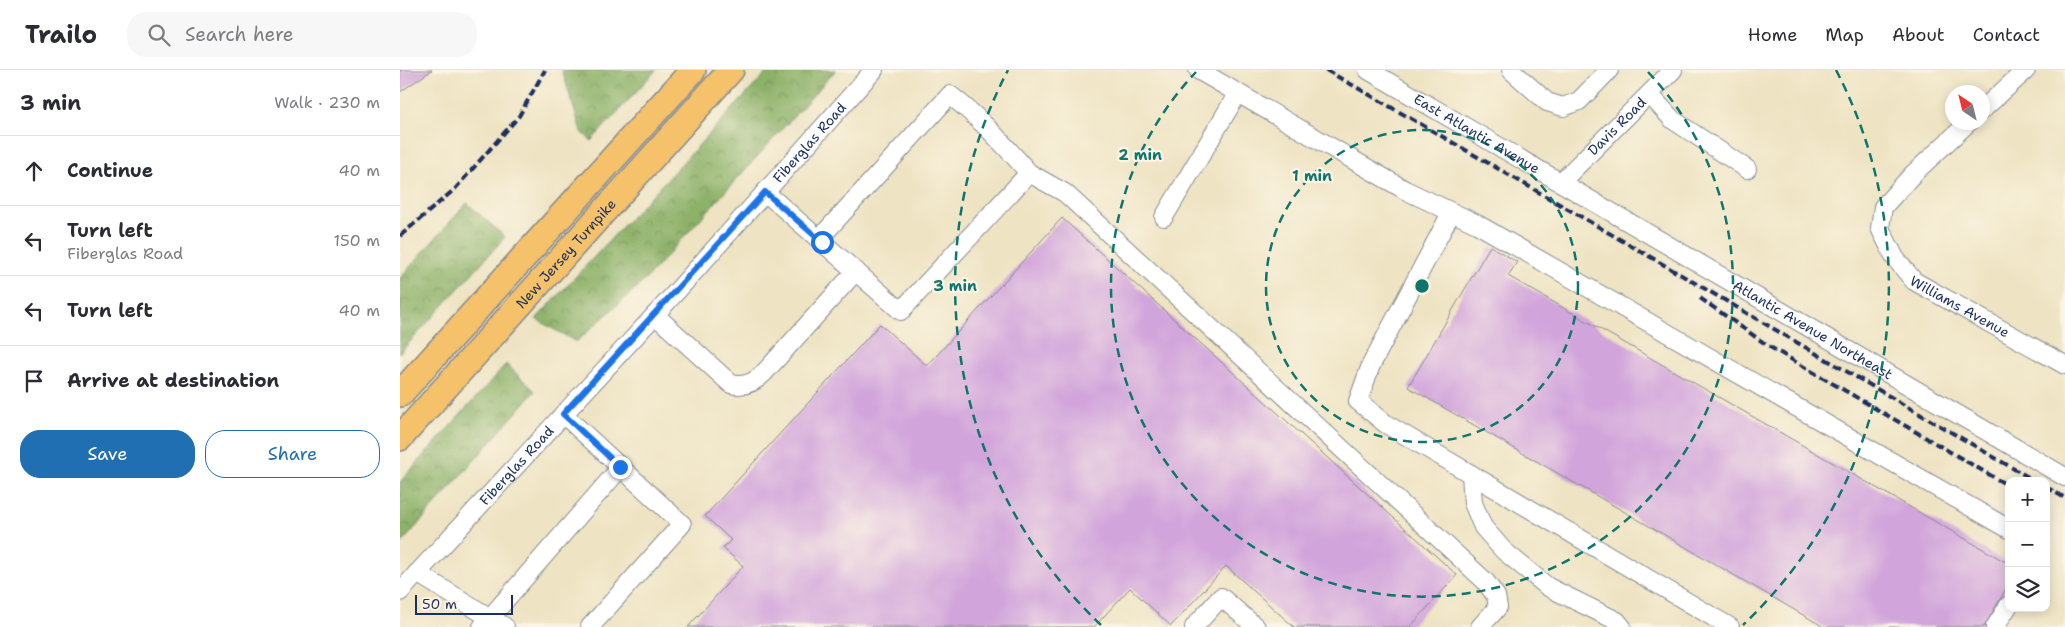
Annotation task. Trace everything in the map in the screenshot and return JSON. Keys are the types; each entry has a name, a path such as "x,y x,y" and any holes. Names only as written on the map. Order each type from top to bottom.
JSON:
{"highway":[{"path":"400,394 693,70"},
{"name":"New Jersey Turnpike","path":"400,438 731,70"}],"street":[{"name":"Fiberglas Road","path":"400,592 655,315 874,70"},
{"path":"1198,70 1404,190 1494,234 2005,527"},
{"name":"East Atlantic Avenue","path":"1368,70 1561,182"},
{"path":"1511,70 1547,102 1563,107 1579,101 1609,70"},
{"name":"Davis Road","path":"1561,182 1673,70"},
{"path":"1990,103 2026,70"},
{"path":"1164,217 1238,93"},
{"path":"1649,94 1673,120 1747,169"},
{"path":"819,239 950,95 971,111 994,133 1029,173 1065,193 1485,581 1496,596 1498,607 1480,627"},
{"name":"Williams Avenue","path":"1960,130 1913,174 1883,207 1880,228 1895,258 1914,281 2065,365"},
{"path":"765,192 901,311 1029,173"},
{"name":"Atlantic Avenue Northeast","path":"1561,182 2065,477"},
{"path":"1451,213 1371,365 1358,401 1386,424 1730,627"},
{"path":"655,315 731,384 740,386 756,381 856,271"},
{"path":"563,414 682,524 590,627"},
{"path":"417,573 493,624 620,467"},
{"path":"1471,474 1473,503 1483,526 1504,552 1548,587 1616,621 1622,627"},
{"path":"1194,627 1221,597 1256,627"},
{"path":"1995,627 2005,611"}],"green space":[{"path":"562,70 656,70 591,141 581,131"},
{"path":"769,70 836,70 643,282 576,342 536,319"},
{"path":"467,203 505,237 400,353 400,278"},
{"path":"506,364 535,391 400,545 400,482"}],"building":[{"path":"400,70 432,70 400,92"},
{"path":"1062,218 1457,575 1410,627 1294,627 1226,566 1171,626 1130,588 1094,627 688,627 743,566 723,548 731,540 705,516 880,324 927,366"},
{"path":"1490,246 1517,262 1508,276 2005,562 2005,591 1984,627 1824,627 1408,387"}],"railway":[{"path":"400,236 455,189 519,116 545,70"},
{"path":"1326,70 2028,477"},
{"path":"1700,298 1770,347 2005,484"},
{"path":"2050,489 2065,498"}],"route":[{"path":"620,467 563,414 677,291 765,192 822,242"}]}
